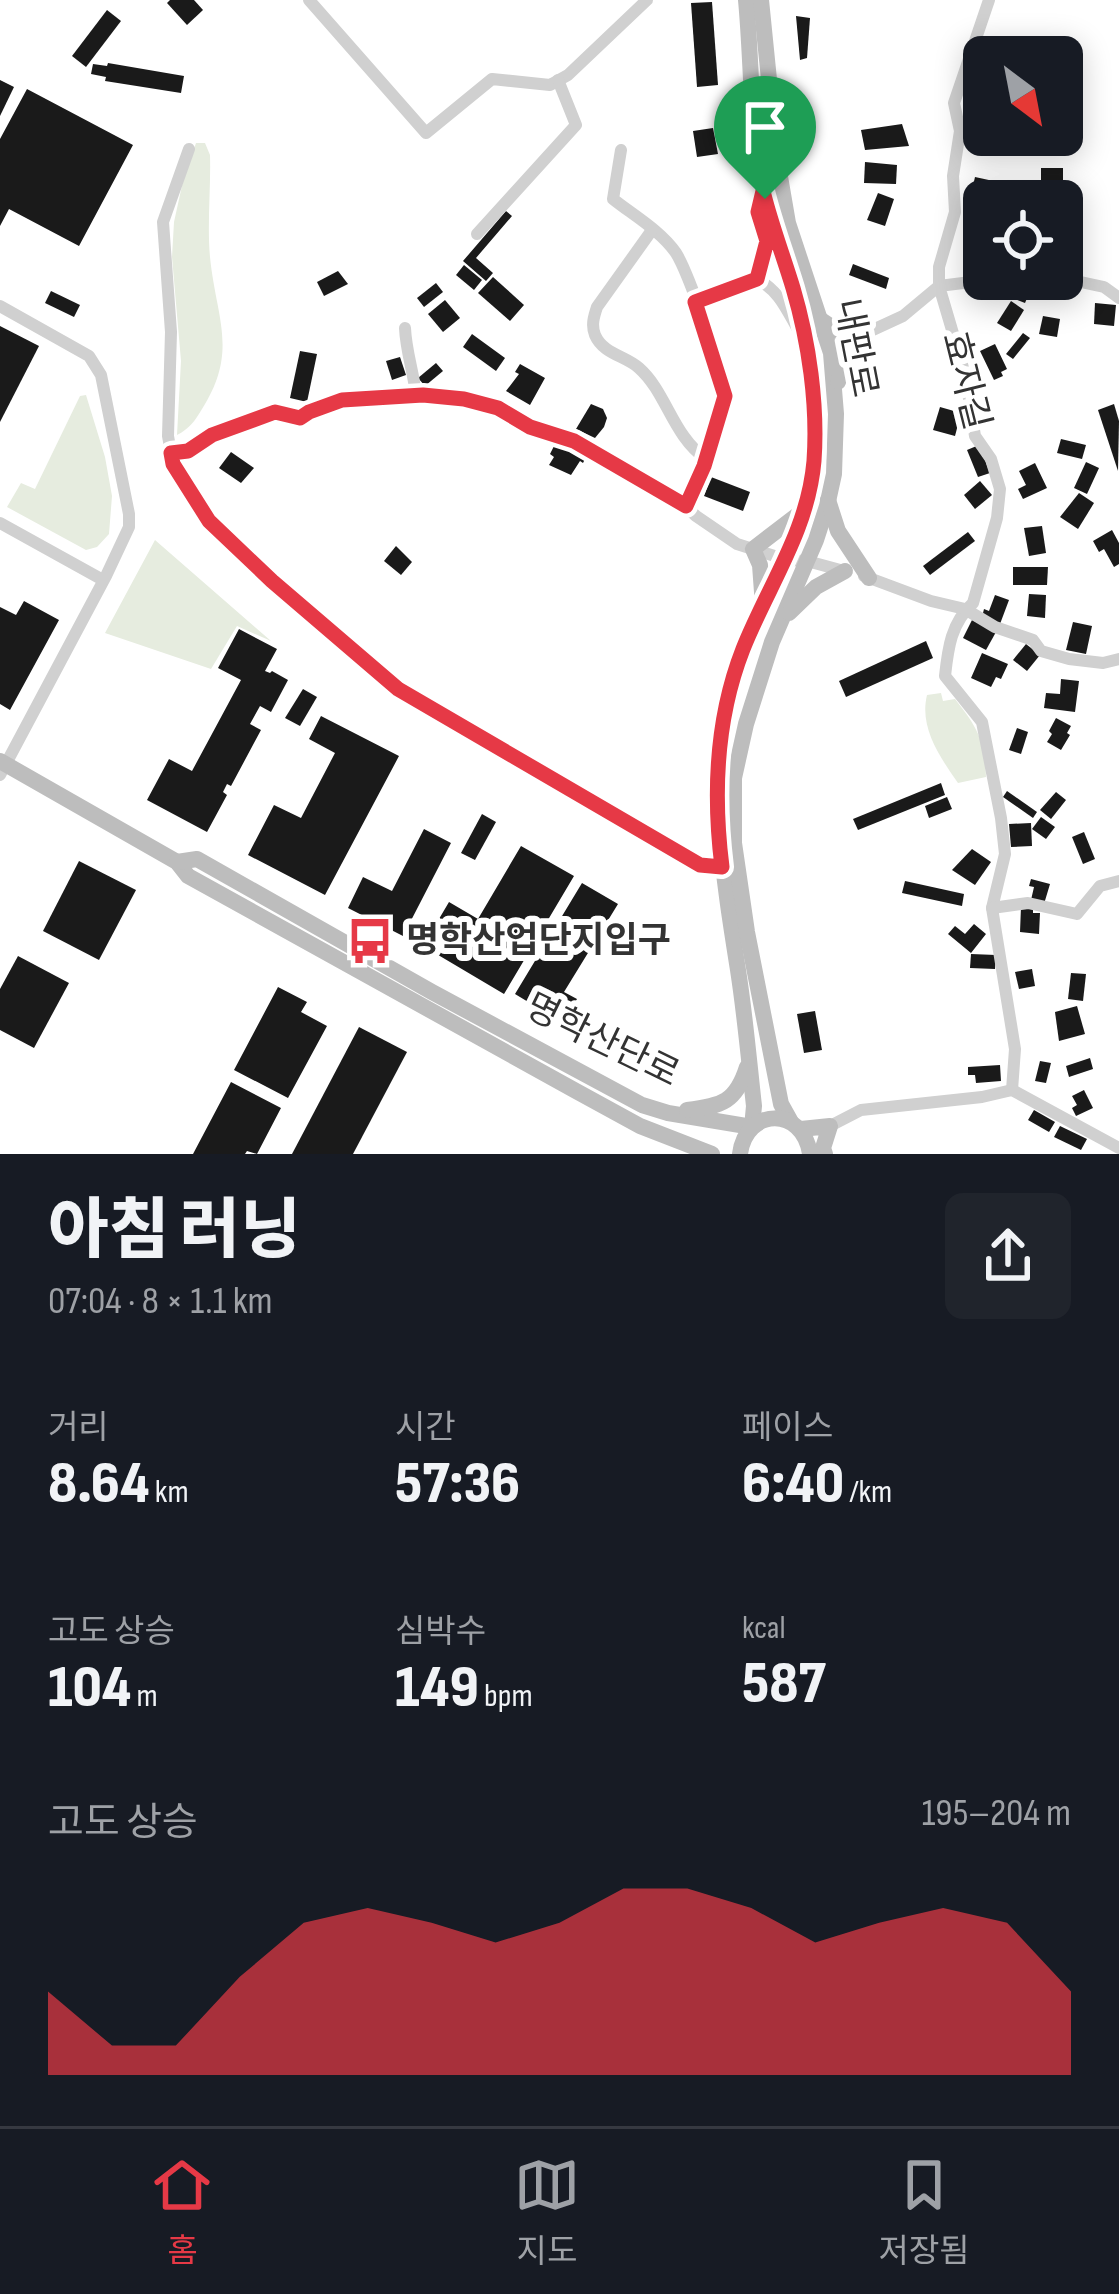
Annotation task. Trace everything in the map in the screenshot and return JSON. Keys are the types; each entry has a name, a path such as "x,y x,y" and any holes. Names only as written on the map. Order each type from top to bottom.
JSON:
{"street":[{"path":"308,0 426,134 492,79 550,85 568,75 647,0"},
{"name":"내판로","path":"746,0 751,97 763,191 805,339 814,445 804,510 787,560 731,684 723,723 718,788 722,867 754,1106 752,1127"},
{"name":"내판로","path":"761,0 788,223 831,353 836,447 828,499 746,724 734,778 734,843 781,1104 807,1139 809,1154"},
{"name":"효자길","path":"989,0 955,103 960,131 952,176 955,212 939,267 939,286 965,374 975,436 991,459 1000,489 997,518 973,603 949,639 945,676 982,722 1001,818 1004,854 992,908 1015,1049 1012,1090"},
{"path":"477,234 576,125 558,80"},
{"path":"189,149 163,222 172,332 168,436 173,464 209,521 398,689 700,865 722,867"},
{"path":"621,150 613,199 676,254 725,396 686,506"},
{"path":"757,279 767,241 758,212 763,191"},
{"path":"652,230 597,308 592,319 595,334 611,352 639,368 691,448 706,459"},
{"path":"695,302 757,279 781,297 805,339"},
{"path":"1083,282 1104,287 1119,298"},
{"name":"효자길","path":"939,286 963,283"},
{"path":"835,401 851,340 903,316 939,286"},
{"path":"0,306 89,356 101,375 129,514 129,527 104,580 2,767"},
{"path":"821,320 851,340"},
{"path":"405,328 416,396"},
{"path":"171,453 188,451 212,435 275,412 300,418 342,400 464,399 498,408 530,427 574,441 686,506 737,544 787,560 807,560 965,609 995,627 1033,640 1041,651 1103,663 1119,659"},
{"path":"828,499 838,531 869,578"},
{"path":"753,549 804,510"},
{"path":"0,523 104,580"},
{"path":"753,549 760,565 763,607"},
{"path":"780,622 815,587 844,571"},
{"name":"명학산단로","path":"2,767 177,862 188,877 643,1126 712,1154"},
{"name":"명학산단로","path":"177,862 196,860 643,1105 752,1127 779,1118 796,1126 830,1126"},
{"path":"992,908 1028,903 1078,914 1100,886 1119,881"},
{"path":"668,1113 727,1102 740,1086 748,1060"},
{"path":"825,1154 830,1126 861,1110 1012,1090 1119,1148"},
{"path":"643,1126 686,1154"},
{"path":"739,1154 752,1127"}],"shaded area":[{"path":"196,143 205,143 210,155 209,244 222,352 220,369 202,409 177,435 181,361 172,257 174,222"},
{"path":"86,395 112,496 109,534 97,547 86,550 7,507 21,483 35,489 80,396"},
{"path":"155,540 271,641 237,626 211,669 105,633"},
{"path":"941,693 943,701 955,699 974,726 982,743 986,777 958,783 938,752 925,707 927,695"}],"building":[{"path":"194,0 203,10 187,25 167,3"},
{"path":"712,2 718,85 697,87 691,3"},
{"path":"107,10 121,21 86,67 72,56"},
{"path":"796,16 810,18 807,58 800,60"},
{"path":"93,64 184,76 181,93 105,81 106,77 91,74"},
{"path":"0,80 14,87 0,116"},
{"path":"27,89 133,145 79,246 9,209 0,226 0,139"},
{"path":"902,124 909,146 865,150 861,130"},
{"path":"713,128 718,154 697,157 693,131"},
{"path":"865,162 897,165 896,184 864,183"},
{"path":"1041,168 1063,168 1063,180 1041,180"},
{"path":"878,193 894,199 885,226 867,220"},
{"path":"506,211 512,216 476,258 493,273 486,281 463,261"},
{"path":"853,264 889,278 886,289 849,275"},
{"path":"464,265 482,280 474,290 456,275"},
{"path":"338,271 348,284 324,296 317,282"},
{"path":"493,277 524,305 510,321 478,293"},
{"path":"436,283 443,292 424,307 417,298"},
{"path":"51,291 80,305 74,317 45,303"},
{"path":"445,300 460,318 443,332 428,314"},
{"path":"1011,301 1024,310 1011,331 997,323"},
{"path":"1095,303 1116,305 1114,326 1094,324"},
{"path":"1043,316 1060,319 1057,337 1039,334"},
{"path":"0,326 39,346 0,422"},
{"path":"1023,333 1030,338 1013,359 1006,354"},
{"path":"472,334 505,358 496,371 463,347"},
{"path":"995,344 1007,369 994,380 980,351"},
{"path":"300,351 317,354 307,402 290,398"},
{"path":"400,357 406,375 392,380 386,361"},
{"path":"436,363 443,371 425,386 418,378"},
{"path":"520,364 545,378 530,405 506,391 519,374 515,372"},
{"path":"591,404 603,409 607,418 595,438 576,429"},
{"path":"1114,404 1119,421 1118,471 1098,410"},
{"path":"940,407 961,413 955,436 933,430"},
{"path":"1061,439 1086,445 1082,459 1057,453"},
{"path":"557,440 587,455 571,475 549,465"},
{"path":"979,445 990,473 978,477 967,450"},
{"path":"231,452 254,468 241,483 219,468"},
{"path":"1086,462 1099,468 1087,494 1074,488"},
{"path":"1035,463 1047,488 1023,499 1018,489 1026,485 1019,471"},
{"path":"711,477 750,492 743,511 704,496"},
{"path":"980,481 992,495 975,509 964,495"},
{"path":"1079,493 1094,503 1078,529 1060,517"},
{"path":"1042,526 1046,553 1029,556 1024,528"},
{"path":"1112,530 1119,543 1119,564 1114,567 1093,541"},
{"path":"968,532 975,541 930,575 923,566"},
{"path":"396,546 412,562 401,575 384,561"},
{"path":"1013,567 1048,567 1047,585 1013,585"},
{"path":"1029,594 1046,595 1045,618 1027,616"},
{"path":"995,595 1009,600 1000,624 982,617"},
{"path":"24,601 59,620 10,710 0,704 0,607 16,615"},
{"path":"972,620 996,632 986,650 963,638"},
{"path":"1073,622 1092,626 1086,654 1066,650"},
{"path":"239,629 277,649 265,671 288,680 271,712 260,706 250,724 261,730 231,786 227,784 223,792 227,795 207,832 147,800 169,759 192,771 241,680 218,668"},
{"path":"926,641 933,658 846,697 839,681"},
{"path":"1026,644 1040,655 1027,671 1013,660"},
{"path":"982,653 1008,664 991,687 971,678"},
{"path":"1061,679 1079,681 1075,712 1044,708 1046,693 1060,694"},
{"path":"303,689 317,697 300,726 285,718"},
{"path":"321,716 399,756 325,895 248,855 274,805 301,818 335,753 309,739"},
{"path":"1056,718 1071,726 1061,750 1047,742"},
{"path":"1017,728 1028,732 1021,754 1009,750"},
{"path":"941,783 945,795 858,830 853,819"},
{"path":"1007,791 1037,812 1033,818 1003,797"},
{"path":"1056,792 1066,800 1051,819 1040,810"},
{"path":"947,797 952,809 929,818 925,806"},
{"path":"482,814 496,822 475,860 461,853"},
{"path":"1041,817 1055,827 1046,839 1032,829"},
{"path":"1031,823 1032,846 1011,847 1009,824"},
{"path":"424,829 451,843 403,936 348,908 363,877 392,891"},
{"path":"1084,832 1095,859 1083,864 1072,837"},
{"path":"521,846 574,876 504,994 423,946 449,902 478,919"},
{"path":"972,849 991,862 975,885 952,870"},
{"path":"79,861 136,890 99,960 43,931"},
{"path":"1031,879 1050,884 1044,904 1031,900"},
{"path":"905,881 964,894 962,906 902,893"},
{"path":"582,883 618,904 564,992 577,999 563,1023 515,994"},
{"path":"1021,907 1040,913 1039,934 1020,932"},
{"path":"974,924 986,934 971,953 948,934 955,926 965,934"},
{"path":"971,954 996,955 995,969 970,968"},
{"path":"18,956 69,983 34,1048 0,1030 0,989"},
{"path":"1032,969 1035,986 1019,989 1015,972"},
{"path":"1071,973 1086,974 1083,1001 1068,999"},
{"path":"278,987 307,1002 301,1012 327,1026 288,1098 234,1070"},
{"path":"1077,1006 1085,1034 1059,1041 1055,1012"},
{"path":"815,1011 822,1050 804,1053 797,1014"},
{"path":"359,1027 407,1052 353,1154 292,1154"},
{"path":"1090,1058 1093,1069 1069,1077 1066,1066"},
{"path":"1040,1061 1051,1063 1046,1083 1035,1081"},
{"path":"1000,1065 1001,1081 976,1083 975,1075 968,1075 968,1067"},
{"path":"231,1082 281,1108 257,1154 193,1154"},
{"path":"1084,1090 1093,1108 1076,1116 1072,1096"},
{"path":"1034,1110 1055,1122 1049,1132 1028,1120"},
{"path":"1060,1126 1087,1139 1081,1150 1054,1137"}],"place":[{"name":"명학산업단지입구","path":"370,941"}],"route":[{"path":"763,191 765,199 802,326 812,399 814,464 800,529 731,684 718,788 722,867 700,865 398,689 209,521 173,464 171,453 188,451 212,435 275,412 300,418 342,400 423,395 464,399 498,408 530,427 574,441 686,506 725,396 695,302 757,279 767,241 758,212 763,191"}]}
